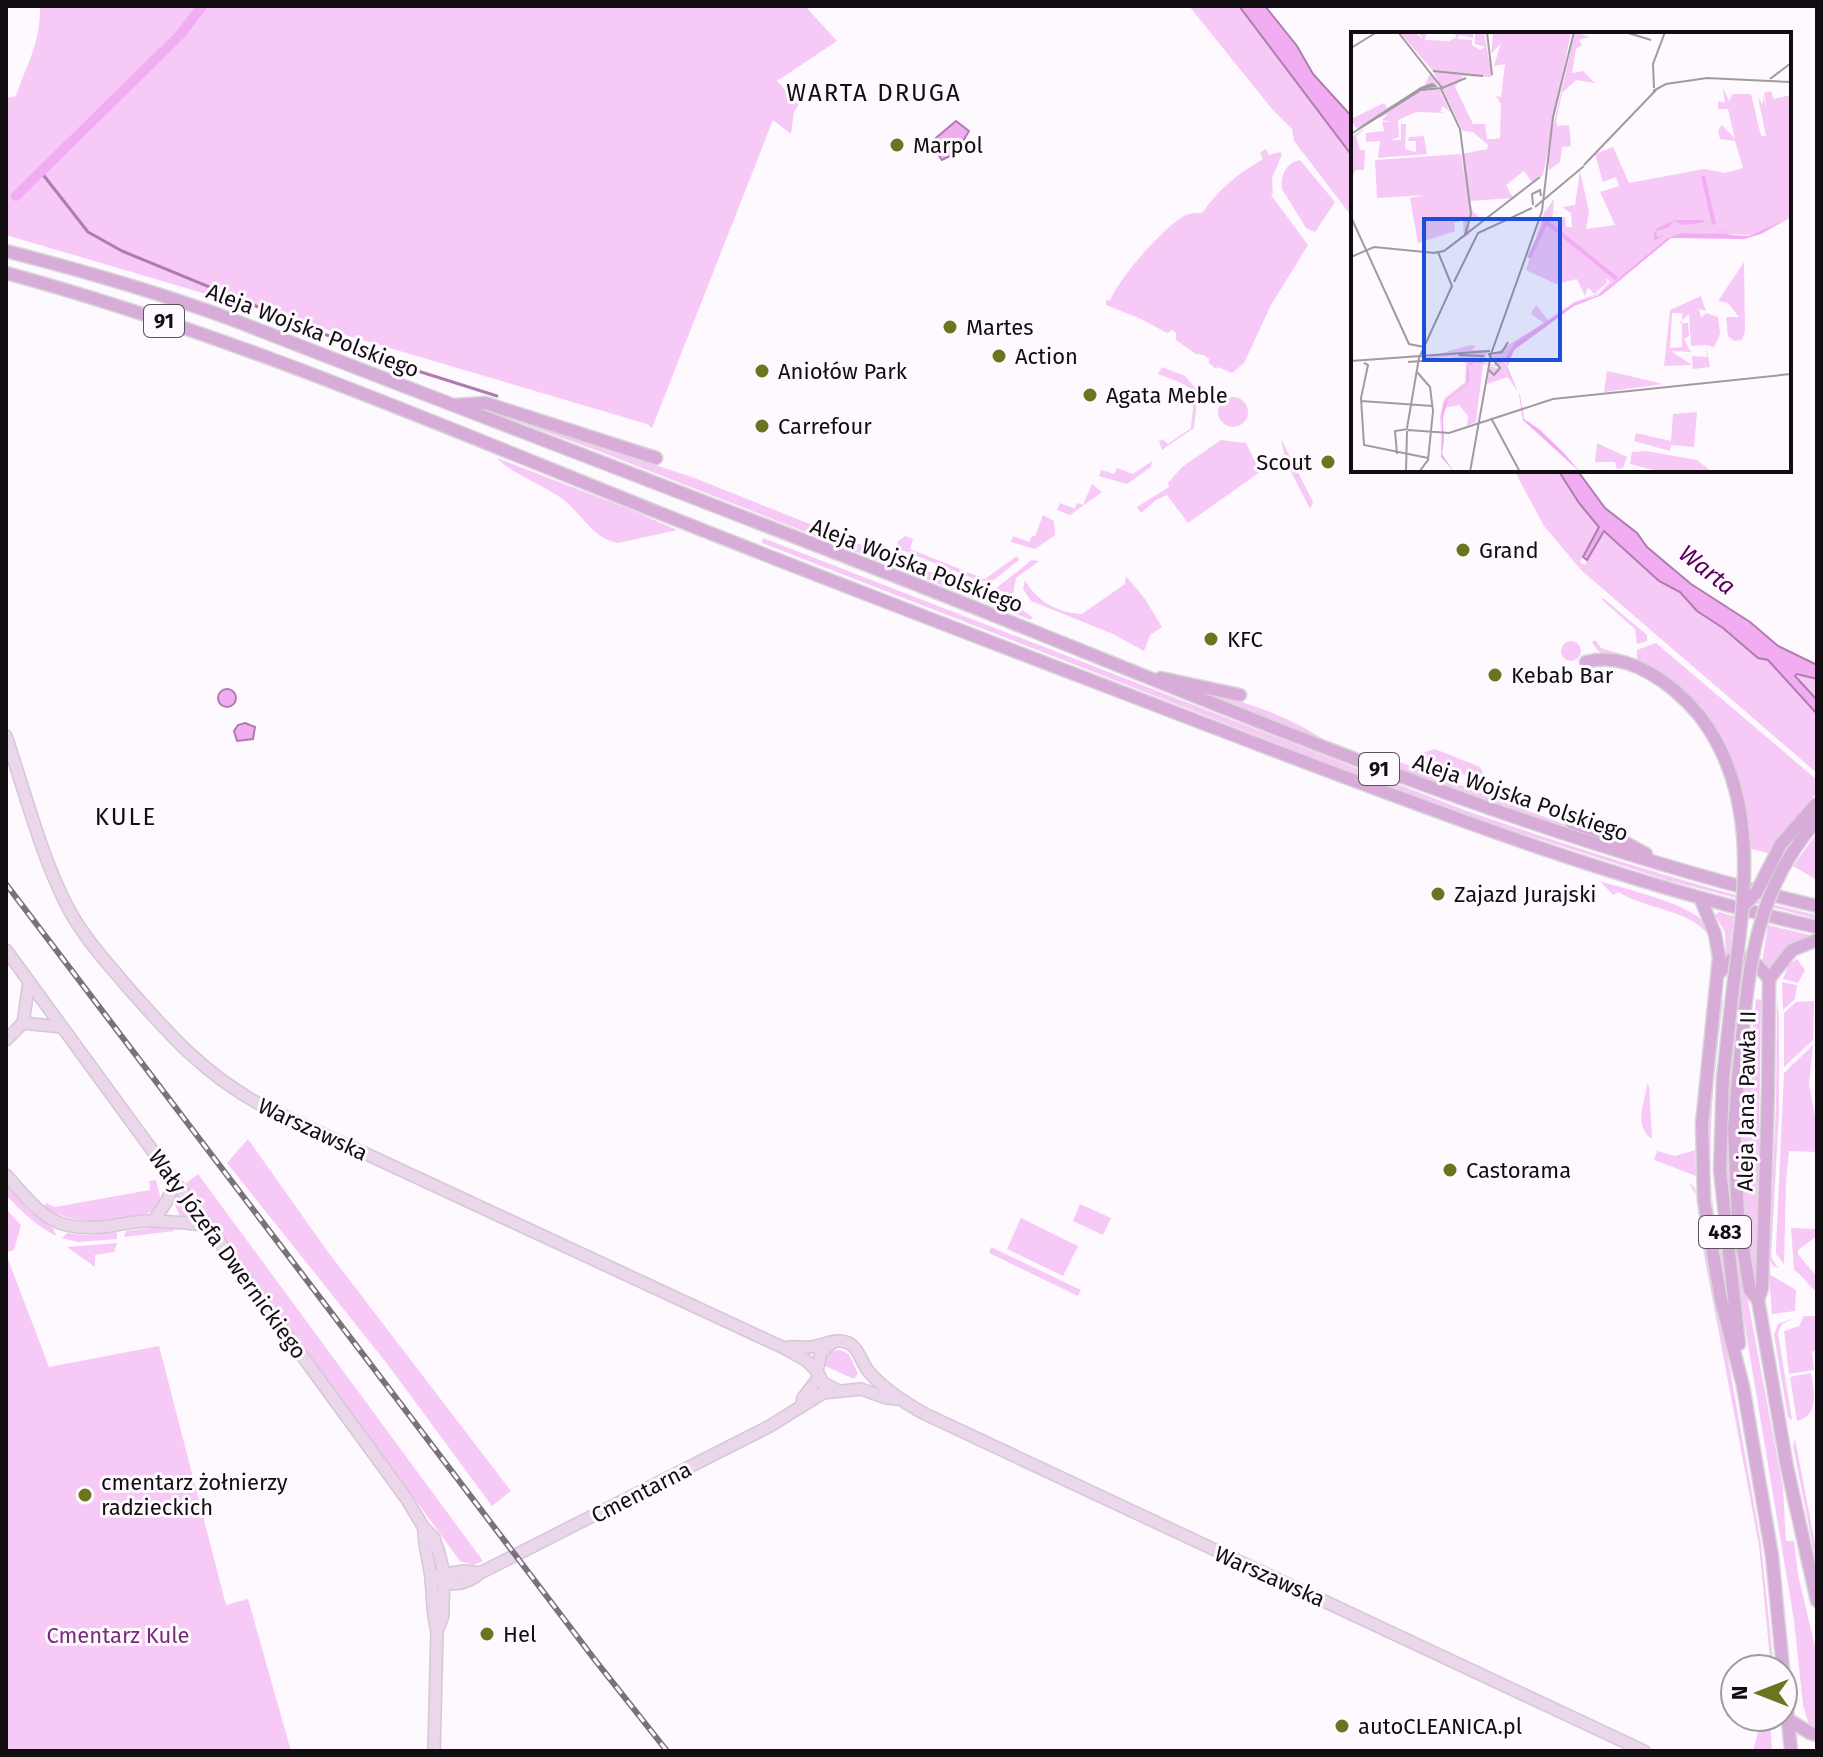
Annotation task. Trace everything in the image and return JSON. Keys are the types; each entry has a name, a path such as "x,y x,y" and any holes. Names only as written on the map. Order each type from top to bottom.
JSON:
{"main road":[{"name":"Aleja Wojska Polskiego","path":"6,251 165,295 924,588 1421,786 1670,868 1817,906"},
{"name":"Aleja Wojska Polskiego","path":"6,273 180,326 1473,826 1701,900 1817,927"},
{"path":"452,406 485,403 656,458"},
{"name":"Aleja Jana Pawła II","path":"1586,662 1605,659 1652,674 1681,695 1721,748 1737,795 1742,822 1745,904 1723,1077 1720,1170 1743,1386"},
{"path":"1134,673 1240,695"},
{"path":"1745,904 1756,893 1781,844 1817,803"},
{"path":"1758,1300 1750,1290 1738,1218 1734,1157 1738,1079 1755,944 1762,914 1781,869 1817,820"},
{"path":"1571,822 1617,838 1670,868"},
{"name":"Aleja Jana Pawła II","path":"1701,900 1717,943 1718,976 1707,1061 1702,1134 1703,1179 1713,1257 1743,1386 1772,1556 1782,1653"},
{"path":"1718,976 1726,963 1740,958 1756,963 1769,979 1792,950 1817,940"},
{"name":"Aleja Jana Pawła II","path":"1769,979 1762,1288 1758,1300 1787,1467 1817,1601"},
{"path":"1799,1726 1817,1735"}],"street":[{"name":"Warszawska","path":"6,736 59,890 73,918 91,944 151,1014 202,1067 238,1093 275,1112 784,1348 807,1361 818,1374"},
{"name":"Wały Józefa Dwernickiego","path":"6,950 434,1538 440,1578 432,1616 437,1631 434,1751"},
{"path":"6,1040 23,1023 29,982"},
{"path":"23,1023 61,1027"},
{"path":"6,1175 40,1212 73,1229 154,1220 208,1225"},
{"path":"154,1220 167,1201 175,1179"},
{"path":"784,1348 791,1345 808,1348 835,1341 854,1346 866,1368 860,1382 843,1390 829,1388 818,1374 821,1352 835,1341"},
{"name":"Warszawska","path":"866,1368 898,1399 995,1449 1644,1751"},
{"name":"Cmentarna","path":"801,1407 818,1374"},
{"name":"Warszawska","path":"843,1390 861,1389 898,1399"},
{"name":"Cmentarna","path":"440,1578 471,1581 480,1573 770,1426 823,1393 843,1390"}],"green space":[{"path":"40,6 805,6 837,41 777,81 799,104 794,112 791,134 773,120 652,428 647,424 6,235 6,98 16,96 38,32"},
{"path":"1189,6 1239,6 1248,17 1351,154 1351,215 1294,141 1292,129 1272,109"},
{"path":"1266,149 1269,155 1282,154 1272,178 1271,195 1308,245 1271,305 1244,363 1232,373 1218,367 1216,369 1204,355 1196,354 1176,340 1176,333 1172,330 1167,333 1106,305 1106,300 1110,301 1131,268 1153,242 1186,215 1202,213 1229,183 1263,159 1260,153"},
{"path":"1300,160 1335,202 1315,232 1306,228 1282,189 1285,170"},
{"path":"1162,367 1185,376 1198,391 1194,428 1162,450 1159,441 1163,439 1168,444 1191,428 1194,396 1188,387 1158,374"},
{"path":"1233,397 1239,398 1247,406 1247,418 1239,426 1233,427 1227,426 1219,418 1218,412 1219,406 1227,398"},
{"path":"480,408 692,477 1020,608 1032,617 1031,620 601,452"},
{"path":"1281,439 1313,502 1310,509 1286,462"},
{"path":"1221,440 1246,443 1260,472 1188,523 1167,495 1141,513 1137,507 1169,487 1168,483 1182,467"},
{"path":"497,458 677,530 618,543 610,541 595,532 565,501"},
{"path":"1152,461 1151,467 1127,484 1099,476 1101,470 1114,474 1117,468 1133,474"},
{"path":"1515,472 1559,472 1599,527 1580,562 1585,565 1603,531 1659,581 1675,588 1697,610 1758,658 1768,660 1817,714 1817,773 1582,571 1544,526"},
{"path":"1092,484 1102,492 1070,515 1057,510 1060,503 1075,509 1077,503 1083,505"},
{"path":"1043,515 1054,521 1055,535 1035,549 1011,542 1013,536 1029,542 1035,536"},
{"path":"905,536 913,539 910,549 985,579 1017,556 1019,560 994,580 980,581 899,549 897,542"},
{"path":"763,538 1467,811 1684,881 1817,915 1817,919 1667,880 1443,808 762,543"},
{"path":"1032,560 1039,561 1016,578 1013,595 995,589"},
{"path":"1126,576 1162,627 1150,635 1144,651 1113,634 1031,601 1023,589 1025,580 1035,594 1049,604 1082,614 1125,584"},
{"path":"1603,598 1647,635 1647,641 1637,644 1635,629"},
{"path":"1595,640 1601,648 1637,659 1637,650 1656,643 1817,780 1817,793 1768,853 1751,849 1742,788 1729,753 1709,720 1680,689 1607,657 1592,642"},
{"path":"1571,641 1578,644 1581,651 1578,658 1571,661 1564,658 1561,651 1564,644"},
{"path":"1796,674 1817,679 1817,700 1802,684"},
{"path":"1201,691 1265,710 1296,723 1324,740"},
{"path":"1435,749 1480,767 1488,783 1419,756"},
{"path":"1384,756 1563,826 1411,774 1383,759"},
{"path":"1817,833 1817,880 1793,866"},
{"path":"1600,881 1688,911 1708,927 1714,952 1706,932 1696,924 1619,892 1613,895"},
{"path":"1719,912 1734,916 1729,959 1726,958 1725,932 1715,915"},
{"path":"1768,925 1814,936 1786,947 1769,970 1762,962"},
{"path":"1797,959 1805,970 1798,983 1783,979 1789,965"},
{"path":"1782,982 1797,985 1795,999 1783,1010"},
{"path":"1720,999 1723,1000 1710,1147 1714,1210 1728,1300 1713,1225 1708,1118"},
{"path":"1756,999 1761,1000 1755,1292 1744,1212 1741,1136 1744,1081 1747,1081"},
{"path":"1777,1001 1779,1112 1771,1257 1778,1268 1769,1258"},
{"path":"1814,1001 1813,1040 1784,1067 1784,1013 1796,1002"},
{"path":"1738,1009 1741,1009 1729,1107 1730,1205 1783,1488 1786,1541 1794,1541 1798,1575 1817,1655 1817,1729 1809,1725 1803,1705 1794,1620 1735,1266 1726,1182 1725,1126"},
{"path":"1813,1045 1809,1084 1817,1127 1817,1152 1789,1151 1784,1264 1776,1249 1784,1073"},
{"path":"1647,1084 1652,1139 1646,1134 1642,1121"},
{"path":"248,1139 328,1252 511,1491 492,1506 388,1365 227,1163"},
{"path":"1695,1150 1696,1176 1654,1160 1657,1151 1675,1156"},
{"path":"198,1174 483,1561 473,1565 460,1561 185,1184"},
{"path":"156,1180 162,1203 138,1217 122,1221 87,1221 44,1207 46,1203 55,1207 150,1190 149,1181"},
{"path":"6,1183 30,1212 53,1228 56,1236 29,1218 6,1195"},
{"path":"1689,1183 1698,1197 1761,1544 1772,1653 1769,1653 1759,1545 1700,1233 1697,1196"},
{"path":"174,1188 199,1218 180,1217 172,1198"},
{"path":"1080,1204 1111,1218 1103,1235 1073,1221"},
{"path":"6,1209 21,1225 14,1250 6,1252"},
{"path":"1021,1218 1078,1246 1063,1276 1007,1249"},
{"path":"173,1225 174,1231 124,1237 126,1231"},
{"path":"1791,1228 1817,1229 1817,1236 1798,1250 1798,1254 1817,1277 1817,1292 1794,1270"},
{"path":"117,1232 117,1239 78,1242 62,1238 67,1233"},
{"path":"117,1243 114,1252 95,1255 95,1267 67,1247"},
{"path":"991,1247 1081,1290 1078,1296 989,1253"},
{"name":"Cmentarz Kule","path":"6,1254 49,1367 159,1346 226,1605 248,1599 291,1751 6,1751"},
{"path":"1769,1274 1796,1290 1795,1311 1772,1314"},
{"path":"1804,1316 1817,1316 1817,1350 1812,1352 1814,1370 1789,1374 1784,1331 1799,1326"},
{"path":"1795,1318 1782,1324 1778,1333 1792,1420 1788,1417 1774,1335 1778,1324"},
{"path":"839,1350 851,1358 858,1373 854,1379 823,1365 828,1354"},
{"path":"1811,1373 1814,1402 1809,1414 1797,1421 1790,1377"},
{"path":"1795,1439 1817,1554 1817,1567 1793,1446"},
{"path":"1758,1733 1771,1733 1772,1751 1753,1751"}],"shaded area":[{"path":"1239,6 1265,6 1297,46 1313,74 1351,116 1351,154"},
{"path":"956,121 969,131 956,153 942,160 930,143"},
{"path":"1559,472 1578,472 1605,508 1637,533 1647,547 1691,584 1750,622 1778,646 1817,665 1817,679 1795,676 1817,700 1817,714 1768,660 1758,658 1723,628 1697,611 1680,592 1659,581 1604,531 1587,560 1583,557 1599,527"},
{"path":"223,689 231,689 236,698 234,705 223,707 218,702 218,694"},
{"path":"245,723 255,727 253,739 237,741 234,731 238,725"}],"waterway":[{"path":"16,196 180,35 202,6"},
{"path":"41,172 88,232 122,251 402,366 497,396"}],"railway":[{"path":"6,884 667,1751"}],"place":[{"name":"Marpol","path":"897,145"},
{"name":"Martes","path":"950,327"},
{"name":"Action","path":"999,356"},
{"name":"Aniołów Park","path":"762,371"},
{"name":"Agata Meble","path":"1090,395"},
{"name":"Carrefour","path":"762,426"},
{"name":"Scout","path":"1328,462"},
{"name":"Grand","path":"1463,550"},
{"name":"KFC","path":"1211,639"},
{"name":"Kebab Bar","path":"1495,675"},
{"name":"Zajazd Jurajski","path":"1438,894"},
{"name":"Castorama","path":"1450,1170"},
{"name":"cmentarz żołnierzy radzieckich","path":"85,1495"},
{"name":"Hel","path":"487,1634"},
{"name":"autoCLEANICA.pl","path":"1342,1726"}],"district":[{"name":"WARTA DRUGA","path":"874,93"},
{"name":"KULE","path":"126,817"}],"water label":[{"name":"Warta","path":"1707,570"}]}
